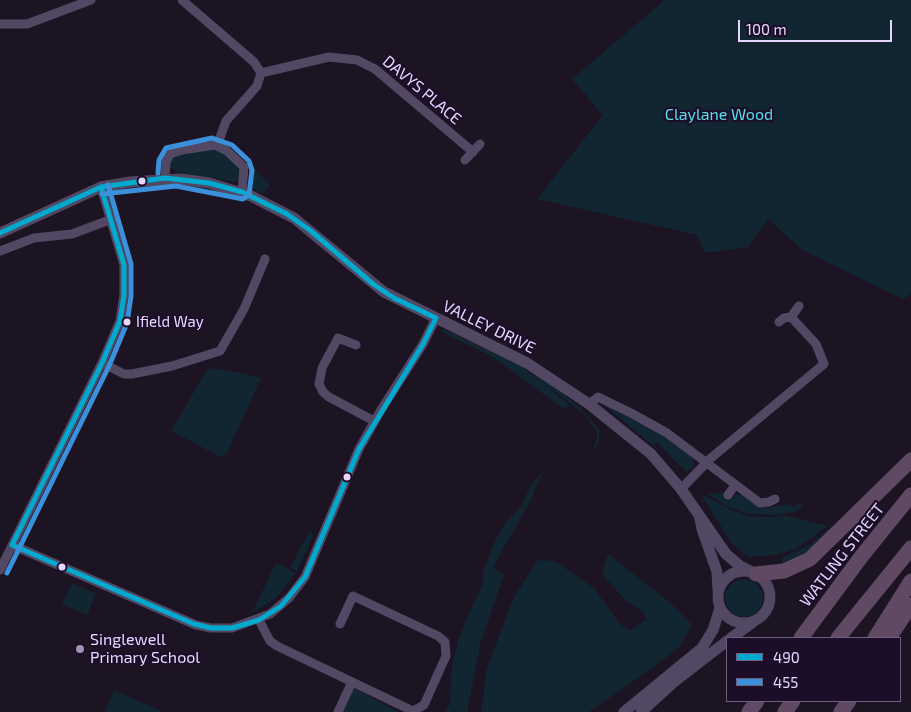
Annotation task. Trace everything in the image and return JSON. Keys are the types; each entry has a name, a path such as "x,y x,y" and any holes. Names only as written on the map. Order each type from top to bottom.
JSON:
{"highway":[{"path":"756,574 784,571 810,559 911,460"},
{"name":"WATLING STREET","path":"802,637 856,564 911,495"},
{"path":"839,637 911,548"},
{"path":"876,637 911,582"},
{"path":"890,637 911,605"},
{"path":"785,712 793,702"}],"street":[{"path":"0,24 27,24 91,0"},
{"path":"182,0 254,62 260,73 257,86 226,121 217,146"},
{"name":"DAVYS PLACE","path":"260,73 329,57 342,56 358,60 375,70 472,152"},
{"path":"465,160 480,144"},
{"path":"164,178 166,163 170,154 182,150 217,146 227,151 244,167 242,192"},
{"name":"VALLEY DRIVE","path":"0,233 101,186 164,178 209,183 242,192 291,216 379,288 527,363 589,404 651,454 682,489 729,558 756,574"},
{"path":"0,570 102,364 118,326 124,295 124,266 101,186"},
{"path":"0,250 34,238 72,234 112,219"},
{"path":"102,364 124,374 132,374 172,366 220,351 244,309 266,259"},
{"path":"779,322 783,318 791,317 799,306"},
{"path":"682,489 705,464 824,364 816,344 791,317"},
{"path":"12,545 194,624 221,628 259,620 281,606 305,577 347,476 374,420 415,358 436,318"},
{"path":"356,345 338,338 321,370 319,384 328,396 374,420"},
{"path":"589,404 598,397 632,413 667,433 705,464 760,502 769,502 775,498"},
{"path":"728,495 735,485"},
{"name":"VALLEY DRIVE","path":"700,518 702,529 718,572 718,590"},
{"path":"732,637 754,622 766,612 770,600 768,586 756,574 747,571 734,573 723,581 718,590 720,608 724,615 734,622 742,624 754,622"},
{"path":"259,620 270,641 278,646 413,711 424,705 446,656 445,642 438,636 353,596 340,624"},
{"path":"624,712 702,648 713,630 720,608"},
{"path":"641,712 674,682 726,642"},
{"path":"338,712 352,682"}],"green space":[{"name":"Claylane Wood","path":"665,0 911,0 911,294 903,299 802,250 768,219 748,247 705,253 697,235 537,199 603,115 572,79"},
{"path":"215,149 240,166 238,181 234,182 177,172 169,166 173,155"},
{"path":"253,168 270,184 263,194 255,190 250,183 249,169"},
{"path":"446,330 521,366 535,377 537,375 545,379 580,408 599,429 599,442 593,452 597,437 596,430 583,413 537,378 569,405 567,408 563,408 491,356 440,331"},
{"path":"208,368 261,378 227,453 221,457 171,431"},
{"path":"602,403 659,431 693,458 694,467 686,472 657,442 653,446"},
{"path":"565,447 541,475 530,502 494,568 504,575 481,641 467,712 445,712 450,704 451,673 458,641 483,584 483,572 496,539 505,523 520,508 531,485"},
{"path":"723,493 731,498 737,494 743,495 766,508 788,504 793,507 799,503 803,506 795,512 777,515 750,514 731,508 707,494"},
{"path":"701,494 734,511 749,516 787,516 828,526 795,549 775,555 748,557 732,544"},
{"path":"837,522 809,551 782,564 782,558 810,545"},
{"path":"310,530 313,536 297,571 290,568"},
{"path":"608,554 668,601 692,625 680,646 655,666 589,712 481,712 487,668 514,597 538,560 555,561 594,588 619,623 630,631 646,619 643,612 625,600 602,574"},
{"path":"276,563 296,573 277,597 252,613"},
{"path":"744,579 758,584 763,598 758,612 744,617 730,612 725,598 730,584"},
{"path":"72,584 96,593 87,615 62,604"},
{"path":"354,688 398,712 342,712"},
{"path":"114,690 163,712 105,712"}],"transit line":[{"name":"455","path":"102,194 176,186 243,199 249,195 252,170 249,161 232,145 212,138 166,148 159,160 158,173"},
{"name":"490","path":"165,178 209,183 242,192 287,214 311,231 373,284 394,298 436,318 423,344 359,449 305,577 281,606 259,620 232,628 211,628 194,624 12,545 102,363 120,321 124,295 124,265 101,187 165,178"},
{"name":"455","path":"7,573 109,366 127,323 131,296 131,264 108,185"},
{"name":"490","path":"0,233 101,187"}],"place":[{"name":"Ifield Way","path":"127,322"},
{"name":"Singlewell Primary School","path":"80,649"}]}
